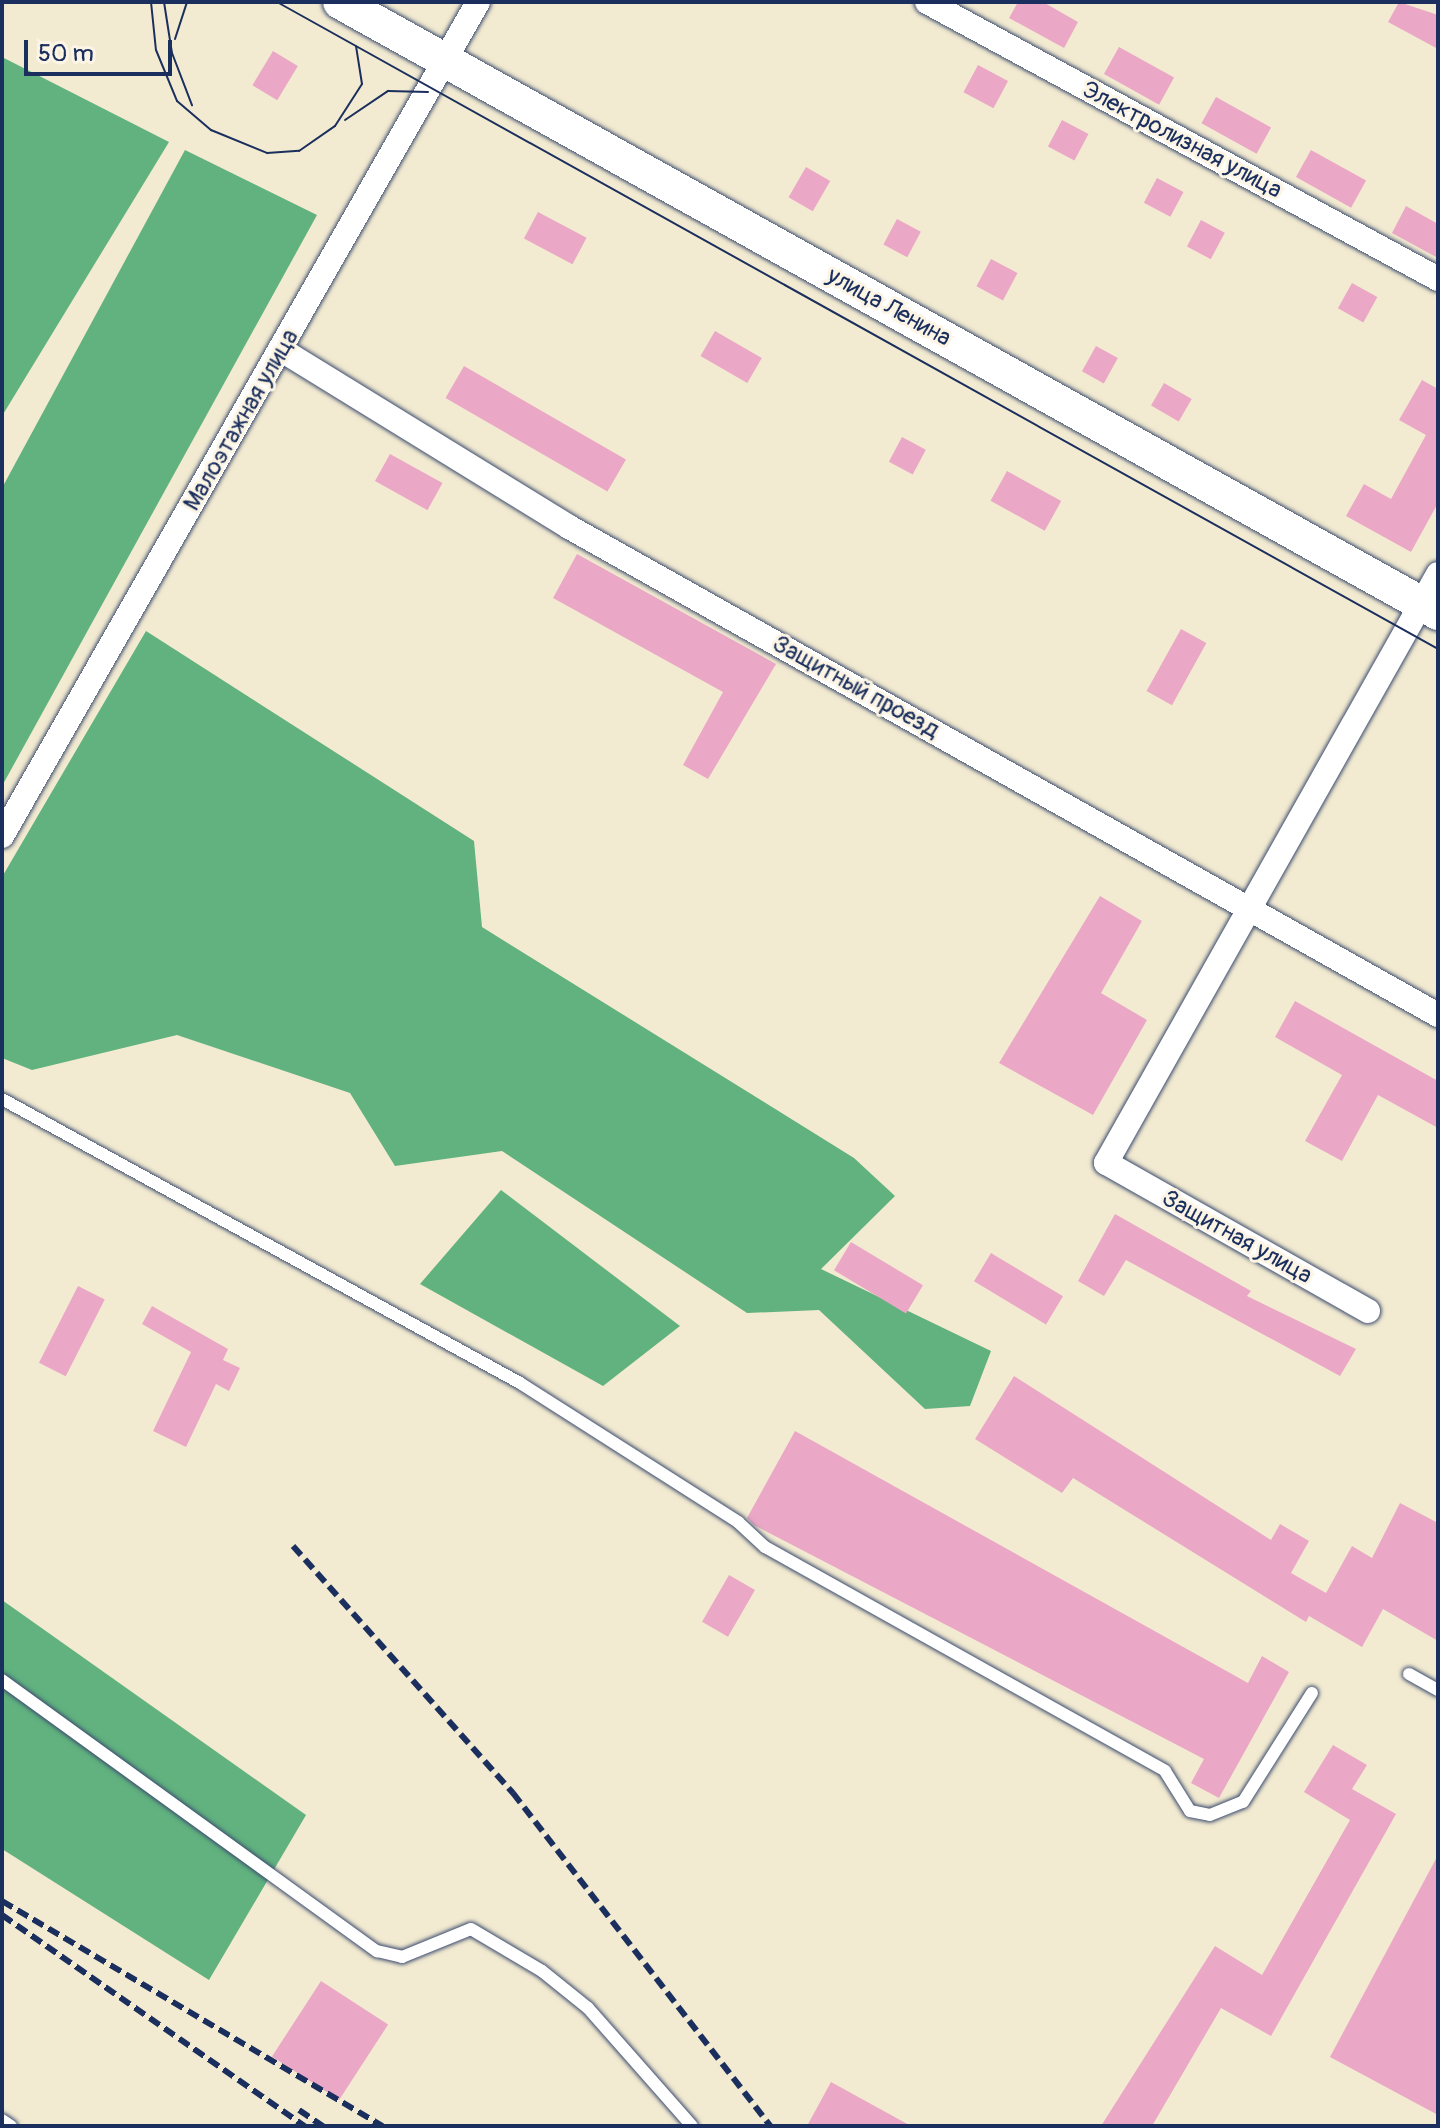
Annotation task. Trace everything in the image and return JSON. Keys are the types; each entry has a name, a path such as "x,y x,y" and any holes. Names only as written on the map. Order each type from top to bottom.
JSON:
{"main road":[{"name":"улица Ленина","path":"340,2 1430,608"}],"street":[{"name":"Малоэтажная улица","path":"2,836 478,2"},
{"name":"Электролизная улица","path":"927,2 1438,279"},
{"name":"Защитный проезд","path":"280,349 556,519 1249,905 1438,1015"},
{"path":"1249,905 1430,608 1438,574"},
{"name":"Защитная улица","path":"1249,905 1106,1163 1368,1311"}],"lane":[{"path":"2,1099 520,1383 738,1522 765,1547 1165,1771 1190,1811 1210,1815 1243,1802 1312,1693"},
{"path":"1409,1674 1438,1690"},
{"path":"2,1680 377,1951 402,1957 471,1929 542,1971 588,2008 692,2126"},
{"path":"2,2120 11,2126"}],"green space":[{"path":"2,57 169,142 2,416"},
{"path":"185,150 317,215 2,786 2,488"},
{"path":"146,631 474,841 482,927 854,1158 895,1196 821,1269 991,1351 970,1406 925,1409 819,1310 747,1313 502,1151 395,1166 350,1093 177,1035 32,1070 2,1058 2,877"},
{"path":"501,1190 680,1326 603,1386 420,1284"},
{"path":"2,1600 306,1815 209,1980 2,1849"}],"building":[{"path":"1018,2 1043,2 1078,22 1064,48 1009,18"},
{"path":"1399,2 1438,15 1438,49 1388,22"},
{"path":"1119,47 1174,78 1159,105 1104,74"},
{"path":"273,51 298,66 277,100 252,85"},
{"path":"978,65 1008,81 993,108 963,92"},
{"path":"1216,97 1271,128 1257,154 1201,123"},
{"path":"1062,120 1088,134 1074,161 1048,146"},
{"path":"1311,150 1366,181 1351,208 1296,177"},
{"path":"806,167 830,181 813,211 788,197"},
{"path":"1157,178 1183,192 1170,217 1144,203"},
{"path":"1406,206 1438,224 1438,258 1392,233"},
{"path":"538,212 587,238 572,264 524,238"},
{"path":"897,219 921,232 907,257 883,245"},
{"path":"1201,220 1225,233 1211,259 1187,246"},
{"path":"991,259 1017,273 1003,300 976,286"},
{"path":"1352,283 1377,297 1363,322 1338,308"},
{"path":"715,331 762,358 747,383 700,356"},
{"path":"1096,346 1118,358 1104,383 1082,371"},
{"path":"464,366 626,459 607,492 446,398"},
{"path":"1422,380 1438,389 1438,503 1411,552 1346,516 1364,484 1391,499 1426,435 1399,420"},
{"path":"1164,383 1192,399 1179,422 1151,406"},
{"path":"902,437 926,450 913,474 889,462"},
{"path":"390,454 442,483 427,510 375,481"},
{"path":"1007,471 1061,501 1045,531 991,501"},
{"path":"577,554 776,664 708,779 683,765 723,692 553,598"},
{"path":"1181,629 1206,643 1172,705 1147,691"},
{"path":"1100,896 1142,921 1101,993 1147,1020 1093,1115 999,1063"},
{"path":"1295,1001 1438,1081 1438,1128 1378,1095 1342,1161 1305,1141 1342,1075 1275,1037"},
{"path":"1115,1214 1251,1291 1247,1296 1356,1349 1340,1376 1126,1260 1104,1296 1078,1281"},
{"path":"851,1242 923,1285 906,1314 834,1270"},
{"path":"991,1253 1063,1296 1046,1325 974,1281"},
{"path":"78,1286 105,1300 66,1376 39,1363"},
{"path":"152,1306 228,1349 223,1360 240,1368 229,1391 216,1384 186,1447 153,1431 191,1352 142,1324"},
{"path":"1014,1376 1271,1540 1280,1524 1309,1541 1291,1573 1326,1593 1352,1546 1372,1558 1400,1503 1438,1523 1438,1641 1383,1609 1362,1647 1309,1616 1306,1622 1073,1478 1062,1493 975,1439"},
{"path":"795,1431 1248,1683 1262,1656 1289,1672 1219,1798 1191,1783 1204,1759 754,1525 747,1518"},
{"path":"729,1575 755,1590 728,1637 702,1622"},
{"path":"1333,1745 1367,1765 1352,1789 1396,1814 1271,2036 1221,2008 1152,2126 1101,2126 1215,1946 1262,1975 1350,1820 1304,1792"},
{"path":"1438,1855 1438,2115 1330,2057"},
{"path":"321,1981 388,2025 339,2100 272,2056"},
{"path":"831,2082 911,2126 807,2126"}],"tram line":[{"path":"151,2 156,50 177,101 211,130 267,153 299,151 335,126 362,84 356,46"},
{"path":"164,2 172,53 192,105"},
{"path":"175,39 187,2"},
{"path":"277,2 1438,649"},
{"path":"345,120 388,91 428,92"}],"railway":[{"path":"293,1546 513,1793 770,2126"},
{"path":"2,1901 383,2126"},
{"path":"2,1915 305,2126"},
{"path":"299,2110 323,2126"}]}
